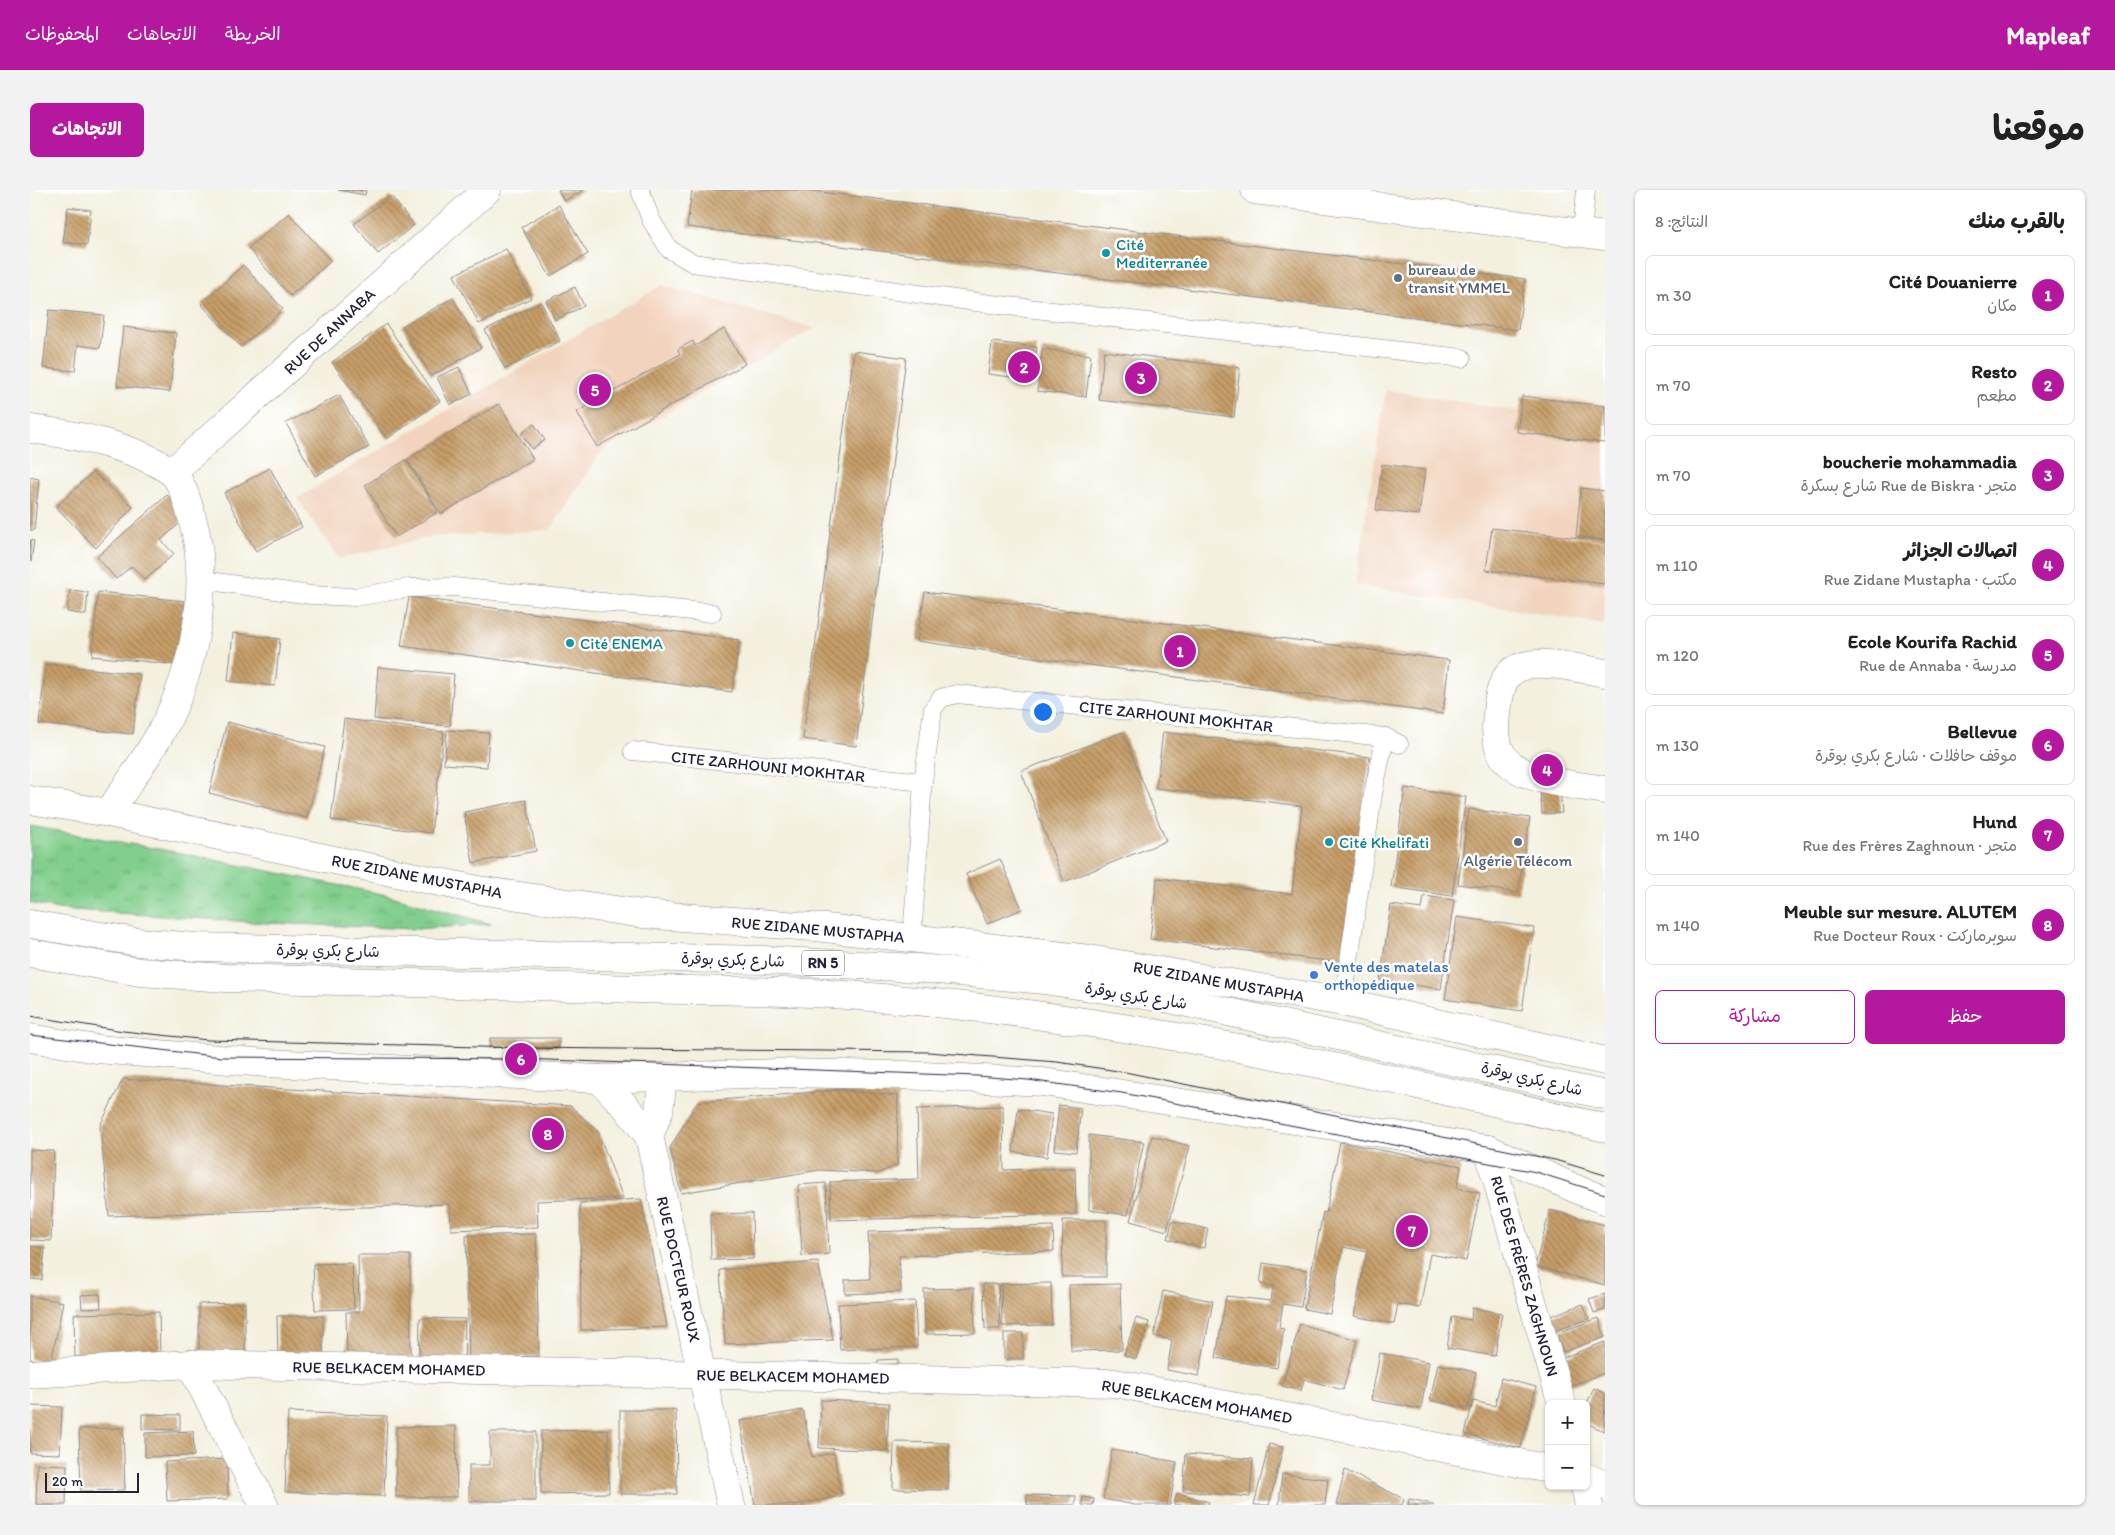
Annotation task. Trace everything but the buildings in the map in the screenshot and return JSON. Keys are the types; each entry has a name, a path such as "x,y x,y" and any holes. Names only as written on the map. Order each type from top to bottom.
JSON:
{"main road":[{"name":"RUE DE ANNABA","path":"172,472 487,190"},
{"path":"1255,190 1593,234"},
{"path":"30,429 60,433 107,444 138,455 172,472 187,499 196,529 202,580 193,640 184,675 174,704 160,734 109,813"},
{"path":"1605,673 1540,664 1526,665 1514,669 1507,676 1502,686 1495,731 1499,750 1507,762 1524,773 1564,783 1605,790"},
{"name":"RUE ZIDANE MUSTAPHA","path":"30,800 109,813 488,891 643,914 825,928 1088,959 1343,1002 1605,1061"},
{"name":"شارع بكري بوقرة","path":"30,924 137,942 196,947 762,960 916,968 1044,980 1170,999 1605,1095"},
{"name":"شارع بكري بوقرة","path":"30,953 140,972 226,978 758,992 878,997 974,1006 1073,1020 1213,1044 1434,1087 1605,1128"},
{"path":"30,1038 97,1049 266,1063 599,1079 831,1073 1043,1082 1488,1149 1605,1200"},
{"path":"649,1136 659,1111 663,1077"},
{"name":"RUE DOCTEUR ROUX","path":"599,1079 627,1108 649,1136 731,1505"},
{"name":"RUE DES FRÈRES ZAGHNOUN","path":"1488,1149 1561,1400"},
{"path":"190,1364 264,1505"},
{"name":"RUE BELKACEM MOHAMED","path":"30,1374 190,1364 1115,1383 1545,1468"},
{"path":"1590,1479 1605,1485"},
{"path":"1586,1490 1589,1505"}],"lane":[{"path":"640,190 651,220 669,249 693,263 991,304 1462,358"},
{"path":"1586,190 1593,234"},
{"path":"202,580 311,595 355,597 410,588 454,588 712,613"},
{"name":"CITE ZARHOUNI MOKHTAR","path":"633,751 923,782 933,709 941,698 957,694 1392,741 1373,794 1343,1002"},
{"path":"912,938 923,782"}],"shaded area":[{"path":"662,285 814,328 602,451 550,530 431,537 339,559 297,498"},
{"path":"1386,390 1529,413 1532,393 1605,404 1605,624 1355,585"}],"green space":[{"path":"30,826 170,851 387,895 491,924 417,929 267,923 58,909 30,903"}],"tram line":[{"path":"30,1016 123,1031 208,1040 518,1048 928,1052 1057,1062 1125,1072 1555,1160 1605,1175"},
{"path":"30,1035 222,1057 521,1059 977,1076 1028,1080 1122,1093 1536,1172 1605,1194"}],"place":[{"name":"Cité Mediterranée","path":"1106,253"},
{"name":"bureau de transit YMMEL","path":"1398,278"},
{"name":"Resto","path":"1024,367"},
{"name":"boucherie mohammadia","path":"1141,378"},
{"name":"Ecole Kourifa Rachid","path":"595,390"},
{"name":"Cité ENEMA","path":"570,643"},
{"name":"Cité Douanierre","path":"1180,651"},
{"name":"اتصالات الجزائر","path":"1547,770"},
{"name":"Cité Khelifati","path":"1329,842"},
{"name":"Algérie Télécom","path":"1518,842"},
{"name":"Vente des matelas orthopédique","path":"1314,975"},
{"name":"Bellevue","path":"521,1059"},
{"name":"Meuble sur mesure. ALUTEM","path":"548,1134"},
{"name":"Hund","path":"1412,1231"}]}
